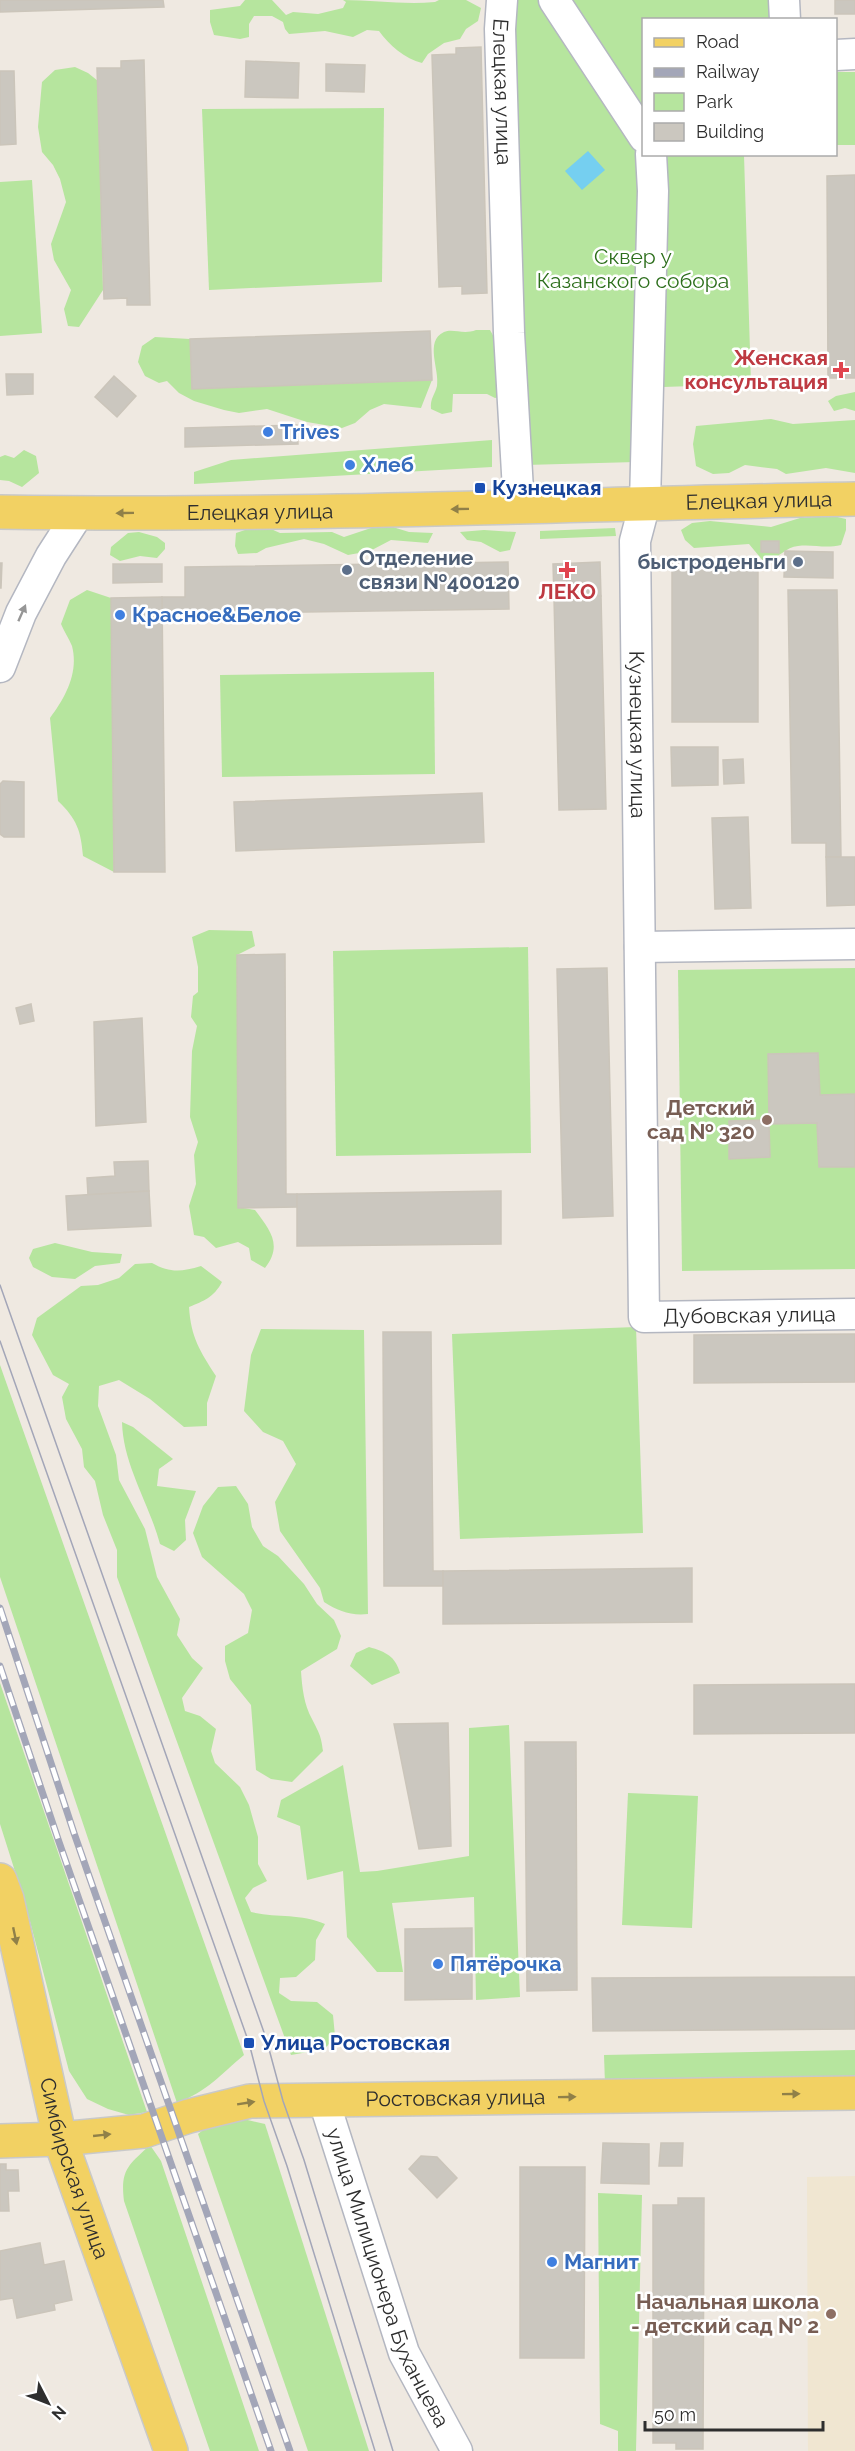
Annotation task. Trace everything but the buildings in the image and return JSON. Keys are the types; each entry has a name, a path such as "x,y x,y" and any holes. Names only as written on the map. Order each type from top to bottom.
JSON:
{"main road":[{"name":"Елецкая улица","path":"0,512 78,514 519,508 855,499"},
{"name":"Симбирская улица","path":"0,1880 7,1899 60,2139 171,2451"},
{"name":"Ростовская улица","path":"0,2141 60,2139 144,2131 189,2116 250,2101 855,2093"}],"street":[{"name":"Елецкая улица","path":"502,0 500,29 509,333 519,508"},
{"path":"554,0 642,134"},
{"path":"784,0 785,18"},
{"path":"837,55 855,54"},
{"name":"Кузнецкая улица","path":"644,1317 635,541 645,503 653,191 651,156"},
{"path":"39,578 44,513"},
{"path":"0,667 21,613 39,578 78,514"},
{"path":"640,947 855,944"},
{"name":"Дубовская улица","path":"644,1317 855,1314"},
{"name":"улица Милиционера Буханцева","path":"324,2101 404,2353 457,2451"}],"shaded area":[{"name":"Начальная школа - детский сад № 2","path":"855,2176 855,2451 808,2451 807,2177"}],"green space":[{"path":"245,0 272,0 286,15 293,12 318,14 343,8 346,2 343,0 412,3 466,0 481,8 478,21 466,29 460,39 444,43 428,54 422,63 398,51 379,31 367,30 353,37 325,31 289,34 283,22 272,16 254,16 249,24 249,37 240,39 214,35 210,22 210,10 240,6"},
{"name":"Сквер у Казанского собора","path":"512,0 775,0 776,18 642,18 642,156 744,156 751,384 634,388 636,462 525,465"},
{"path":"75,67 98,81 103,290 79,327 68,326 64,309 71,290 54,260 51,244 66,202 60,179 53,165 42,152 38,127 42,82 55,70"},
{"path":"837,72 855,72 855,145 837,145"},
{"path":"384,108 382,282 209,290 202,109"},
{"path":"32,180 42,333 0,336 0,182"},
{"path":"490,330 495,339 504,396 495,398 487,394 453,394 452,412 442,414 431,409 437,386 434,349 438,336 447,331"},
{"path":"155,337 190,339 192,389 432,380 421,408 384,404 370,410 355,423 342,428 307,422 267,409 239,413 194,401 179,393 167,381 159,383 145,376 138,362 142,346"},
{"path":"855,392 855,411 845,408 834,411 828,401 836,396"},
{"path":"771,419 793,424 855,420 855,473 826,468 786,474 777,469 745,465 729,473 713,474 696,466 693,444 696,426"},
{"path":"492,440 492,467 194,484 194,472 231,460"},
{"path":"24,450 36,456 39,473 22,487 0,480 0,457 5,455 14,458"},
{"path":"833,516 846,519 846,530 841,545 794,547 764,562 749,544 694,548 685,540 681,530 692,523 710,521 771,527 800,518"},
{"path":"383,524 409,532 433,533 428,543 391,540 370,551 348,555 324,544 304,539 266,548 257,553 238,554 235,546 236,533 251,528 271,529 280,533 332,532 344,537"},
{"path":"615,528 616,536 540,539 540,531"},
{"path":"484,530 516,532 510,550 500,552 481,542 467,540 460,532"},
{"path":"139,532 157,537 165,543 165,549 157,558 140,556 120,561 110,555 111,547 128,533"},
{"path":"87,590 111,598 114,872 83,856 77,826 58,801 50,718 65,694 74,666 72,646 61,624 70,600"},
{"path":"434,672 435,774 222,777 220,675"},
{"path":"209,930 252,931 255,946 237,955 238,1207 255,1210 270,1231 274,1245 265,1268 251,1260 249,1248 238,1242 216,1248 204,1237 194,1235 189,1206 196,1184 194,1155 198,1142 190,1117 192,1051 197,1026 191,1017 193,996 198,992 198,967 192,937"},
{"path":"528,947 531,1153 336,1156 333,951"},
{"name":"Детский сад № 320","path":"855,968 855,1269 682,1271 678,970"},
{"path":"55,1243 92,1252 122,1254 120,1263 95,1266 75,1279 52,1277 33,1267 29,1258 33,1249"},
{"path":"152,1263 164,1269 176,1270 201,1266 222,1282 208,1298 189,1307 197,1344 216,1376 207,1403 207,1426 184,1427 150,1399 119,1380 99,1386 98,1406 116,1455 119,1480 145,1529 157,1577 180,1619 177,1635 192,1658 203,1668 182,1698 185,1711 200,1716 216,1729 211,1751 215,1763 240,1787 249,1805 258,1837 258,1864 267,1881 253,1888 245,1898 251,1912 306,1918 325,1924 316,1940 315,1960 296,1977 280,1978 279,1993 291,2001 317,2002 333,2015 335,2036 325,2049 291,2055 117,1577 117,1550 103,1515 95,1481 84,1467 82,1449 66,1419 62,1397 69,1384 53,1375 32,1335 37,1318 81,1286 98,1285 119,1278 135,1264"},
{"path":"636,1327 643,1533 460,1539 452,1334"},
{"path":"261,1329 364,1330 368,1614 345,1612 324,1602 320,1588 280,1531 275,1502 296,1464 283,1441 263,1432 244,1411 251,1355"},
{"path":"0,1365 244,2055 205,2088 177,2103 0,1577"},
{"path":"122,1422 133,1427 173,1459 159,1469 157,1486 196,1491 185,1520 186,1540 174,1551 160,1544 127,1453"},
{"path":"236,1486 248,1504 252,1527 263,1546 278,1556 304,1584 317,1604 334,1620 341,1636 337,1649 301,1671 305,1702 319,1734 323,1751 292,1782 271,1779 256,1770 251,1705 230,1679 225,1661 225,1646 248,1633 252,1610 244,1594 202,1557 193,1533 203,1506 218,1487"},
{"path":"369,1647 389,1656 400,1673 372,1685 350,1666 356,1653"},
{"path":"0,1683 147,2112 129,2115 108,2109 87,2099 69,2071 26,1906 0,1824"},
{"path":"509,1725 520,1997 476,2000 474,1897 392,1903 403,1972 377,1972 347,1937 343,1871 307,1880 300,1826 277,1817 281,1800 343,1765 360,1872 469,1856 469,1728"},
{"path":"628,1793 698,1796 692,1928 622,1925"},
{"path":"855,2050 855,2079 605,2084 604,2055"},
{"path":"239,2118 265,2124 369,2451 308,2451 198,2134 214,2121"},
{"path":"150,2145 161,2161 259,2451 210,2451 124,2201 125,2174 131,2163"},
{"path":"598,2193 642,2195 636,2451 618,2451 618,2431 600,2424"}],"water":[{"path":"588,151 605,170 582,190 565,171"}],"tram line":[{"path":"0,1285 266,2038 283,2101 304,2160 393,2451"},
{"path":"0,1341 249,2043 264,2101 287,2166 375,2451"}],"railway":[{"path":"0,1608 74,1833 290,2451"},
{"path":"0,1666 271,2451"}],"place":[{"name":"Женская консультация","path":"841,370"},
{"name":"Trives","path":"268,432"},
{"name":"Хлеб","path":"350,465"},
{"name":"Кузнецкая","path":"480,488"},
{"name":"быстроденьги","path":"798,562"},
{"name":"Отделение связи №400120","path":"347,570"},
{"name":"ЛЕКО","path":"567,570"},
{"name":"Красное&Белое","path":"120,615"},
{"name":"Детский сад № 320","path":"767,1120"},
{"name":"Пятёрочка","path":"438,1964"},
{"name":"Улица Ростовская","path":"249,2043"},
{"name":"Магнит","path":"552,2262"},
{"name":"Начальная школа - детский сад № 2","path":"831,2314"}]}
